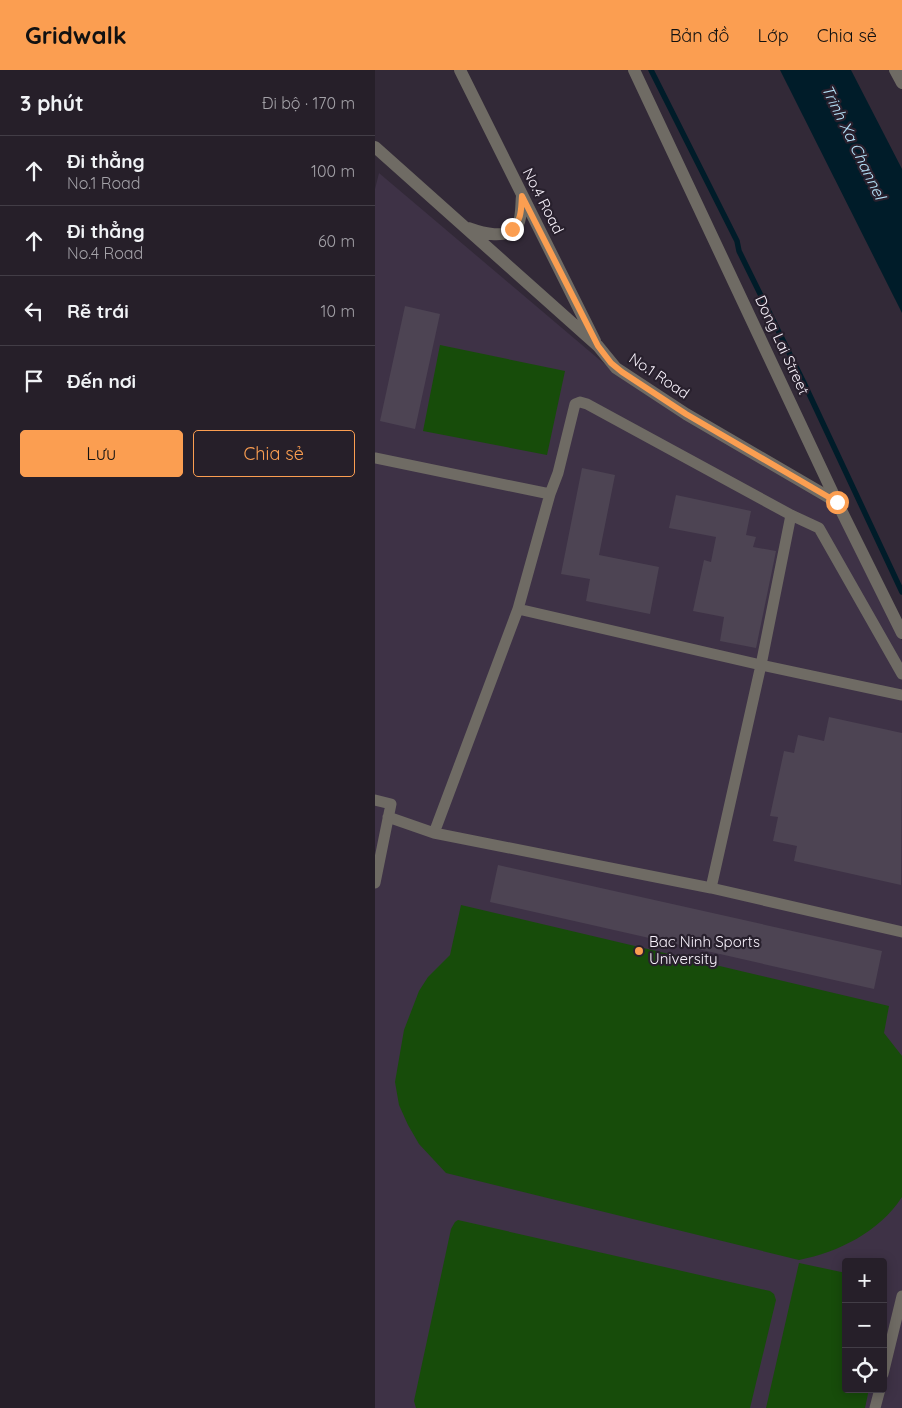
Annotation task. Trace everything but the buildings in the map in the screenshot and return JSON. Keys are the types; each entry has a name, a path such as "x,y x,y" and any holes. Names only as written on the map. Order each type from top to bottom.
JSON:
{"street":[{"name":"No.4 Road","path":"460,70 598,346"},
{"name":"Dong Lai Street","path":"634,70 837,502 902,633"},
{"path":"895,70 902,83"},
{"name":"No.1 Road","path":"375,147 598,346 616,368 702,424 837,502"},
{"path":"464,227 494,235 512,229 518,224 522,196"}],"lane":[{"path":"434,833 518,609 550,494 558,473 575,404 580,402 587,404 791,515 819,528 902,674"},
{"path":"375,458 550,494"},
{"path":"711,888 761,665 791,515"},
{"path":"518,609 761,665 902,695"},
{"path":"375,800 391,804 375,883"},
{"path":"388,817 434,833 711,888 902,932"},
{"path":"887,1358 902,1296"},
{"path":"875,1408 879,1393"}],"shaded area":[{"name":"Bac Ninh Sports University","path":"379,173 608,367 838,509 902,641 902,1408 375,1408 375,189"}],"green space":[{"path":"440,345 565,371 547,455 423,431"},
{"path":"461,905 889,1006 884,1033 902,1056 902,1197 882,1220 857,1239 829,1252 799,1260 446,1173 419,1144 408,1125 399,1105 395,1082 404,1030 419,991 428,977 450,955"},
{"path":"458,1220 770,1291 774,1294 776,1300 750,1408 416,1408 414,1401 451,1229"},
{"path":"799,1263 842,1272 842,1393 868,1393 865,1408 766,1408"}],"water":[{"name":"Trinh Xa Channel","path":"780,70 851,70 902,169 902,313"}],"waterway":[{"path":"651,70 737,241 739,251 804,383 902,592"}],"place":[{"name":"Bac Ninh Sports University","path":"639,951"}],"route":[{"path":"512,229 518,224 522,196 598,346 616,368 686,414 837,502"}]}
